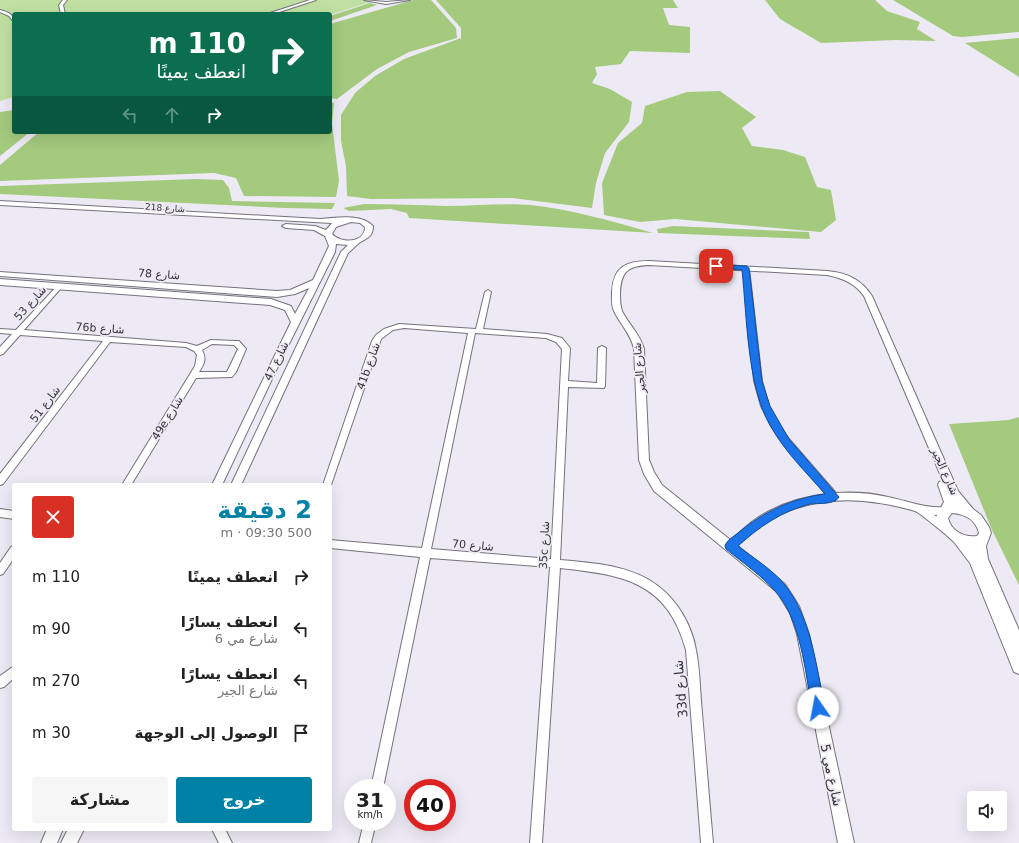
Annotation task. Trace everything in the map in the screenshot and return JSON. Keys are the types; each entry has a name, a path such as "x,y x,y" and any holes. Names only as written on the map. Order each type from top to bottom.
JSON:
{"street":[{"path":"63,12 61,5 65,0"},
{"path":"275,12 314,0"},
{"path":"366,0 379,2 408,0"},
{"path":"374,0 379,2"},
{"path":"0,11 12,18"},
{"path":"0,203 326,221 345,220"},
{"name":"شارع 218","path":"0,209 315,228 335,241 343,243 357,241"},
{"path":"329,236 331,228 345,220"},
{"name":"شارع 47","path":"237,483 345,252 369,233 369,226 357,220 345,220"},
{"name":"شارع 47","path":"218,483 314,282 332,249 332,243 329,236"},
{"name":"شارع الجير","path":"730,546 665,494 649,474 644,460 639,349 634,333 620,315 616,306 616,280 618,275 627,267 641,263 746,268 827,273 850,278 866,292 954,494 969,512"},
{"path":"746,268 758,381 765,406 774,424 786,442 834,497"},
{"name":"شارع الجير","path":"827,273 852,284 863,297 949,498 947,510"},
{"name":"شارع 78","path":"0,274 277,294 292,292 314,282"},
{"path":"14,283 19,280 40,280 50,278"},
{"name":"شارع 78","path":"0,282 271,302 288,308 295,321"},
{"name":"شارع 53","path":"0,352 60,286"},
{"path":"379,779 426,553 475,330 488,292"},
{"name":"41b شارع","path":"328,483 376,342 382,334 392,328 403,326 475,330"},
{"name":"35c شارع","path":"475,330 547,336 563,343 566,352 536,843"},
{"name":"76b شارع","path":"0,331 186,345 198,349"},
{"name":"شارع 51","path":"0,481 108,339"},
{"path":"194,375 229,375 232,372 242,349 236,342 214,342 198,349"},
{"path":"565,384 601,386 602,348"},
{"name":"49e شارع","path":"127,483 194,375 202,358 198,349"},
{"path":"730,546 752,527 773,513 809,500 855,496 880,499 918,510 930,511 956,508 969,512 982,524 985,533 981,540 980,546 982,560 1019,645"},
{"path":"918,510 958,538 975,560 1019,667"},
{"path":"947,510 942,517 942,521 948,530"},
{"path":"0,513 12,515"},
{"path":"958,538 968,542 981,540"},
{"name":"شارع 70","path":"332,544 554,564 613,571"},
{"name":"شارع مي 5","path":"730,546 771,579 785,593 795,610 803,634 846,843"},
{"path":"0,571 12,553"},
{"name":"33d شارع","path":"613,571 629,575 644,582 658,592 670,604 680,618 687,634 691,650 707,843"},
{"path":"0,683 12,673"},
{"path":"49,843 54,831"},
{"path":"69,843 75,831"},
{"path":"219,831 226,843"},
{"path":"365,843 368,831"}],"green space":[{"path":"0,0 377,0 332,14 332,12 12,12 12,98 0,101"},
{"path":"413,0 431,0 456,28 457,38 409,52 377,69 337,99 332,98 332,23"},
{"path":"436,0 673,0 678,8 663,8 669,25 690,27 690,53 630,51 621,64 595,67 597,74 592,83 610,89 632,102 629,122 605,153 596,183 592,208 512,198 371,199 347,196 346,166 341,141 341,115 355,93 375,76 404,59 461,38 461,28"},
{"path":"765,0 875,0 887,11 920,22 917,29 936,41 896,40 821,43 780,19"},
{"path":"893,0 1019,0 1019,32 962,37 953,36"},
{"path":"370,3 377,5 332,20 332,15"},
{"path":"1019,38 1019,77 965,43"},
{"path":"720,91 756,117 742,128 752,146 783,150 805,157 817,187 831,190 836,220 821,232 675,219 640,222 604,215 602,183 618,143 642,123 645,106 687,92"},
{"path":"332,102 334,103 332,123"},
{"path":"12,110 12,134 28,134 0,156 0,112"},
{"path":"332,123 339,181 336,197 244,196 236,178 214,173 0,181 0,165 37,134 332,134"},
{"path":"196,179 223,180 229,188 232,201 335,203 332,209 286,208 0,194 0,186"},
{"path":"364,204 446,206 510,204 531,205 608,220 653,233 409,218 407,213 391,209 349,211 343,208"},
{"path":"673,226 809,232 810,239 658,233 657,229"},
{"path":"1019,417 1019,585 992,530 949,424 1009,420"}],"route":[{"path":"716,266 746,268 758,381 765,406 774,424 786,442 834,497 809,500 773,513 752,527 730,546 781,588 795,610 803,634 818,708"}]}
